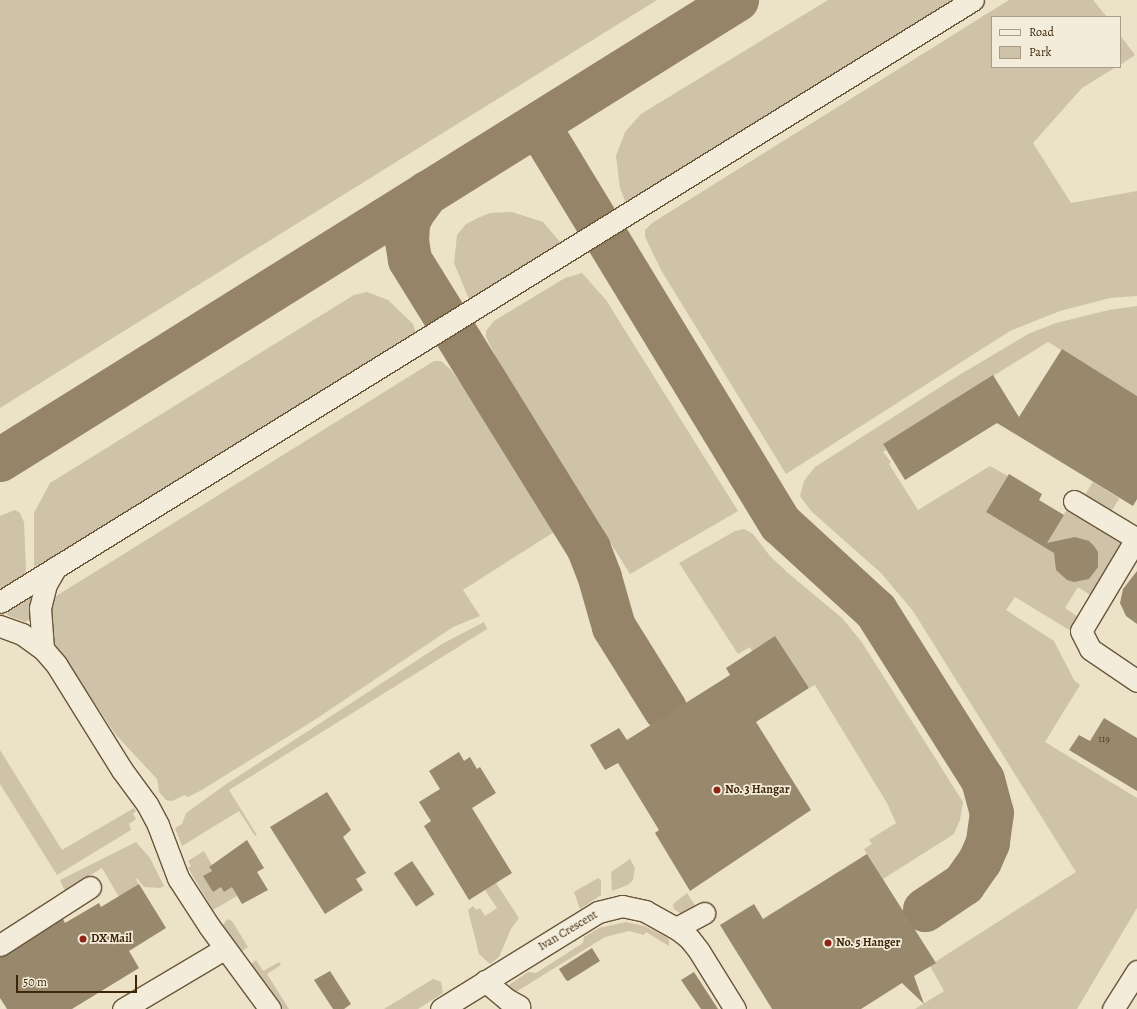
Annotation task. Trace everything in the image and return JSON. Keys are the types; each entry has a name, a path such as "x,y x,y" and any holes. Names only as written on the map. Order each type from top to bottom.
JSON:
{"street":[{"path":"0,602 973,0"},
{"path":"1074,501 1136,539 1081,631 1090,649 1137,681"},
{"path":"43,649 40,608 46,584 58,566"},
{"path":"0,626 22,634 43,649 56,664 122,770 147,804 158,825 178,878 224,949 270,1009"},
{"path":"0,945 90,887"},
{"name":"Ivan Crescent","path":"441,1009 598,912 609,908 634,907 676,928 699,951 735,1009"},
{"path":"676,928 704,913"},
{"path":"123,1009 224,949"},
{"path":"1113,1009 1137,971"},
{"path":"485,981 508,1000 519,1006"}],"green space":[{"path":"0,0 657,0 0,408"},
{"path":"828,0 952,0 626,203 620,188 616,156 625,132 641,114"},
{"path":"1009,0 1093,0 1106,16 991,16 991,68 1114,68 1082,88 1033,143 1071,203 1137,191 1137,296 1110,298 1060,311 1010,331 786,474 661,270 645,237 645,230 652,223"},
{"path":"1121,36 1135,55 1121,64"},
{"path":"512,212 543,222 561,243 472,299 469,299 454,263 457,235 466,224 480,217 490,213"},
{"path":"582,273 606,300 738,511 630,574 500,365 486,337 486,331 494,321 565,278"},
{"path":"367,292 388,300 413,324 416,333 37,567 34,566 34,513 50,483 354,295"},
{"path":"1137,306 1137,396 1048,342 883,444 886,450 883,452 891,462 889,464 918,510 990,466 1008,476 986,512 1044,547 1066,511 1071,509 1121,540 1121,545 1090,595 1078,587 1065,608 1077,616 1069,630 1015,597 1006,610 1054,641 1074,680 1080,685 1045,742 1137,798 1137,908 1077,1009 915,1009 944,991 930,966 1076,872 913,611 881,573 811,511 800,496 804,481 815,467 956,377 1028,334 1056,323 1109,310"},
{"path":"434,361 441,361 451,370 466,391 554,532 463,590 480,616 453,627 313,721 200,791 188,797 185,795 172,801 166,800 159,792 157,779 116,735 61,653 56,649 51,639 48,614 53,598"},
{"path":"1093,482 1119,498 1110,513 1084,496"},
{"path":"15,510 20,513 24,522 26,569 25,574 0,592 0,516"},
{"path":"744,529 753,534 770,556 788,573 842,618 861,641 963,802 960,820 954,834 883,879 864,849 872,844 869,840 896,823 887,803 815,685 809,688 775,637 752,651 750,647 738,654 679,563 735,531"},
{"path":"29,593 33,595 31,618 25,622 7,615 11,605"},
{"path":"484,622 487,629 229,790 257,835 255,836 239,811 182,846 175,828 182,824 186,813 225,785 442,644"},
{"path":"0,750 62,850 134,808 136,811 133,814 136,819 129,824 131,830 57,875 0,784"},
{"path":"136,842 150,858 164,886 160,888 144,887 137,878 136,880 139,884 119,897 102,868 65,891 60,880"},
{"path":"204,851 212,865 209,867 221,887 232,886 237,896 213,910 188,868 191,866 188,861"},
{"path":"630,859 635,868 633,880 628,885 612,891 611,872"},
{"path":"598,878 601,880 601,895 580,909 574,892"},
{"path":"496,883 519,918 511,929 499,957 490,964 479,954 468,910 473,906 476,910 480,908 485,916 497,908 485,890"},
{"path":"687,893 698,910 685,916 674,909 673,904"},
{"path":"227,919 232,921 248,947 241,952 223,925"},
{"path":"626,922 644,926 663,935 669,939 669,946 646,932 644,935 629,931 605,937 514,993 509,985 528,972 536,973 583,943 584,937 599,928"},
{"path":"256,960 263,971 279,962 281,965 267,974 289,1009 281,1009 250,965"},
{"path":"433,979 441,982 443,993 418,1009 384,1009"}],"building":[{"path":"1062,349 1137,396 1137,499 1133,506 997,423 905,480 883,444 993,375 1019,417"},
{"path":"1009,474 1042,494 1039,500 1064,515 1047,543 1075,537 1089,541 1094,546 1098,552 1098,567 1089,579 1074,582 1067,580 1056,570 1054,553 986,512"},
{"path":"1137,571 1137,624 1126,616 1120,603 1123,589"},
{"name":"No. 3 Hangar","path":"775,636 809,688 756,722 811,810 690,891 655,833 659,830 618,763 605,770 590,745 619,728 627,740 730,675 726,668"},
{"path":"1104,718 1137,738 1137,791 1069,750 1079,735 1090,741"},
{"path":"459,752 464,761 470,757 477,769 480,767 496,793 472,808 512,873 469,900 424,826 431,821 419,802 440,789 429,771"},
{"path":"327,792 351,830 343,837 366,873 356,879 363,890 325,914 270,827"},
{"path":"247,840 264,868 257,872 268,890 242,904 232,887 224,892 221,887 213,892 203,876 212,871 209,867"},
{"name":"No. 5 Hanger","path":"867,854 936,963 914,976 924,1004 902,983 861,1009 772,1009 720,925 754,904 763,919"},
{"path":"412,861 434,894 416,906 394,873"},
{"name":"DX Mail","path":"139,884 166,928 129,951 139,968 72,1009 7,1009 0,998 0,957 63,919 65,923 99,903 101,907"},
{"path":"592,948 600,961 568,981 566,980 559,969"},
{"path":"330,971 351,1004 344,1009 333,1009 314,980"},
{"path":"694,972 718,1009 701,1009 681,980"}],"taxiway":[{"path":"0,460 737,0"},
{"path":"538,125 781,524 876,611 983,780 992,813 988,843 980,861 964,884 925,910"},
{"path":"427,193 413,212 408,223 407,241 410,260 589,549 600,578 614,627 665,709"}],"place":[{"name":"No. 3 Hangar","path":"717,790"},
{"name":"DX Mail","path":"83,939"},
{"name":"No. 5 Hanger","path":"828,943"}]}
